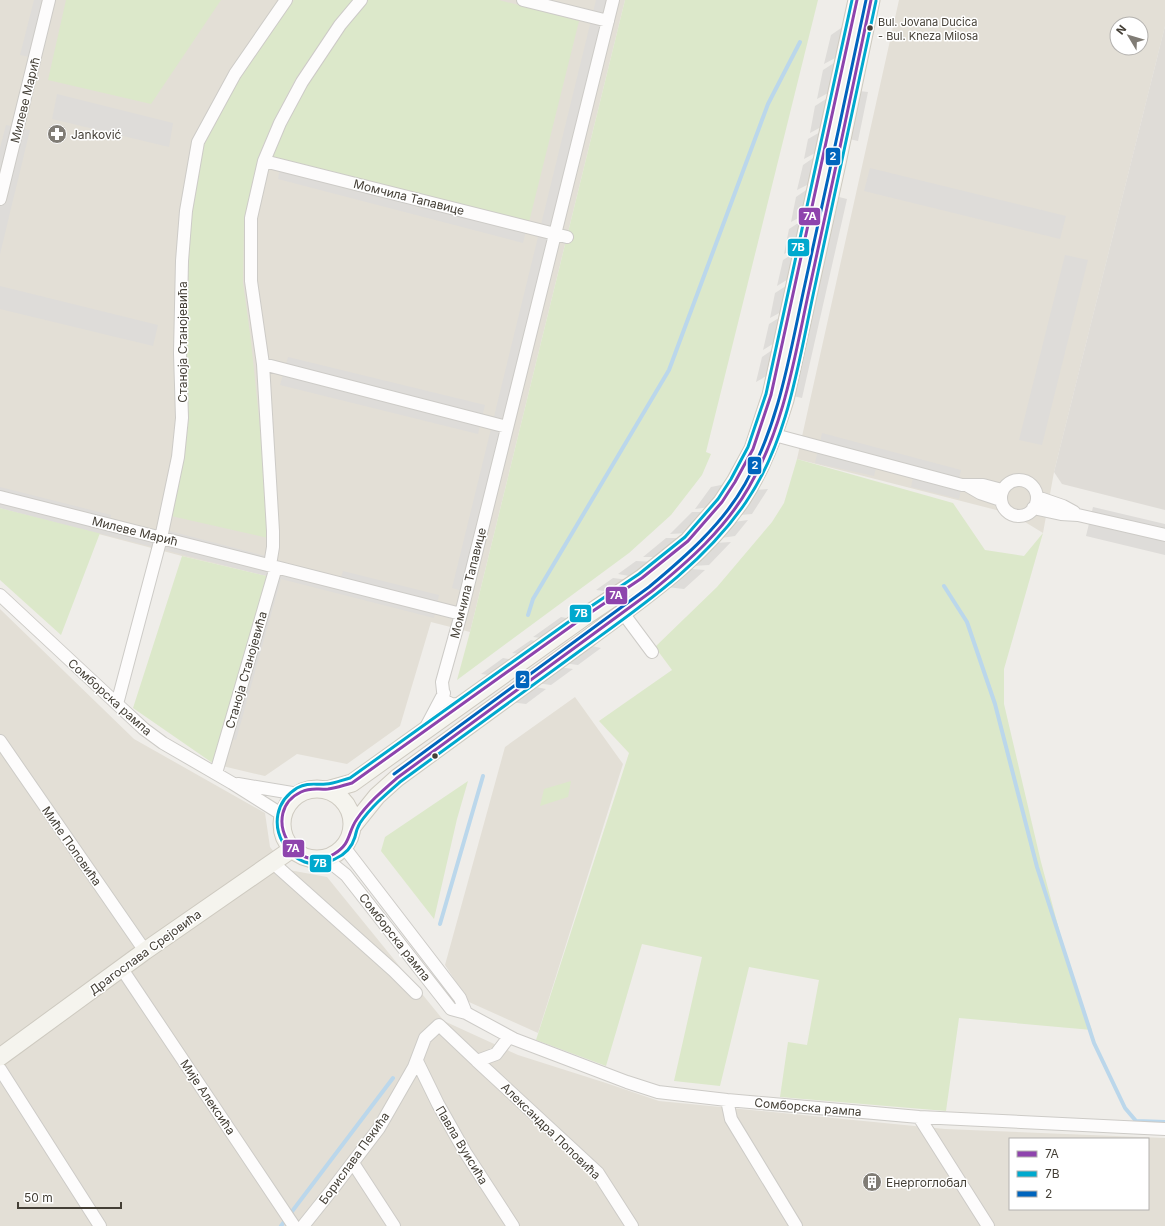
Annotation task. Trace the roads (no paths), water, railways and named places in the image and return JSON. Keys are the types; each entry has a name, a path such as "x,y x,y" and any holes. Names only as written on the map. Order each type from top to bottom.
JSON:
{"street":[{"name":"Милеве Марић","path":"0,199 49,0"},
{"name":"Станоја Станојевића","path":"117,704 161,538 174,482 178,457 182,418 180,353 182,261 186,211 198,142 235,74 286,0"},
{"name":"Станоја Станојевића","path":"216,773 273,566 273,531 263,364 251,281 251,218 264,161 280,123 302,82 340,25 361,0"},
{"path":"523,0 608,21"},
{"name":"Момчила Тапавице","path":"422,734 444,693 442,682 461,614 613,0"},
{"path":"352,827 373,800 397,778 623,613 672,575 692,557 725,522 752,482 767,433 772,388 856,0"},
{"path":"327,790 352,783 642,578 688,541 722,502 753,449 767,433 785,400 835,175 871,0"},
{"name":"Момчила Тапавице","path":"264,161 567,237"},
{"path":"263,364 507,427"},
{"path":"767,433 967,486 983,485 1002,495"},
{"path":"1022,480 1032,485 1036,491 1035,502 1029,513 1017,516 1007,512 1002,504 1002,495 1010,482 1022,480"},
{"name":"Милеве Марић","path":"0,497 273,566"},
{"path":"1035,502 1061,514 1078,515 1165,536"},
{"path":"273,566 461,614"},
{"name":"Сомборска рампа","path":"0,595 117,704 162,743 232,782 282,816"},
{"path":"623,613 652,652"},
{"path":"444,693 444,700 452,704 462,705"},
{"name":"Миће Поповића","path":"0,741 145,951"},
{"name":"Сомборска рампа","path":"232,782 298,794"},
{"path":"317,788 336,794 343,800 352,818 352,827 349,837 344,845 335,854 323,858 312,859 301,856 292,849 285,839 282,828 282,816 285,807 298,794 317,788"},
{"name":"Сомборска рампа","path":"344,845 347,851 460,998 466,1013"},
{"name":"Драгослава Срејовића","path":"0,1057 145,951 292,849"},
{"name":"Сомборска рампа","path":"323,858 346,875 451,1009 466,1013 509,1037 627,1082 658,1092 727,1100 919,1117 1165,1129"},
{"name":"Сомборска рампа","path":"272,862 394,971 416,993"},
{"name":"Мије Алексића","path":"122,969 289,1219"},
{"name":"Борислава Пекића","path":"302,1226 353,1164 379,1128 417,1060 425,1038 439,1025 477,1061"},
{"path":"477,1061 496,1054 509,1037"},
{"name":"Павла Вуисића","path":"417,1060 438,1104 465,1152 513,1226"},
{"name":"Александра Поповића","path":"477,1061 598,1173 632,1226"},
{"path":"0,1069 100,1226"},
{"path":"727,1100 731,1119 796,1226"},
{"path":"919,1117 988,1226"},
{"path":"353,1164 394,1226"}],"waterway":[{"path":"528,615 533,599 669,370 768,104 800,42"},
{"path":"944,586 967,622 995,704 1037,867 1094,1043 1125,1108 1136,1121 1165,1122"},
{"path":"440,924 483,776"},
{"path":"281,1226 393,1078"}],"place":[{"name":"Bul. Jovana Ducica - Bul. Kneza Milosa","path":"870,28"},
{"name":"Janković","path":"57,134"},
{"name":"Енергоглобал","path":"872,1182"}]}
